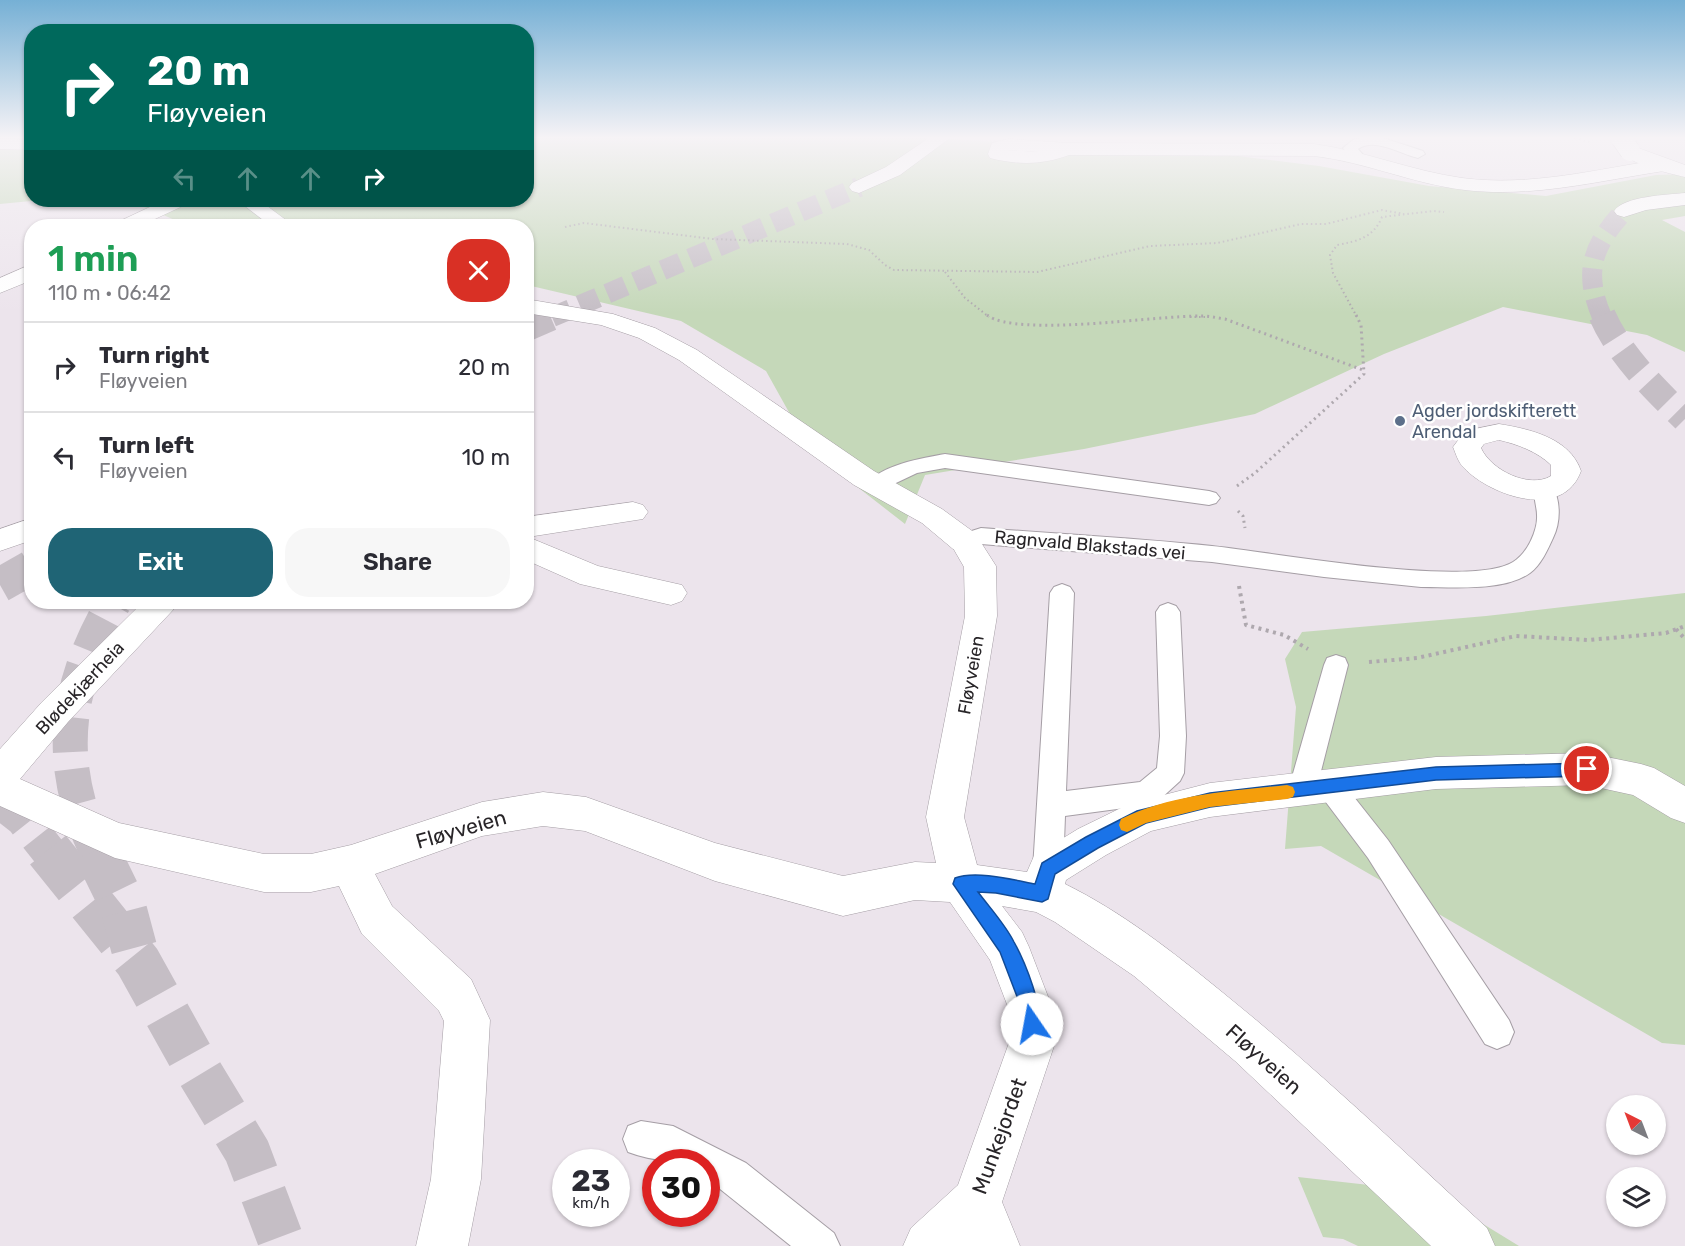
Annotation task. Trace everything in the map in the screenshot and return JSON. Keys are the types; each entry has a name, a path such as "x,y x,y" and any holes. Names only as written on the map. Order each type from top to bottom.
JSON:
{"street":[{"path":"1624,211 1642,204 1685,200"},
{"path":"140,219 165,207"},
{"path":"257,207 274,219"},
{"path":"0,286 24,275"},
{"path":"534,307 605,319 647,333 688,356 877,485 932,516 964,540"},
{"path":"534,526 633,512"},
{"path":"0,540 24,531"},
{"name":"Fløyveien","path":"961,884 945,818 981,616 980,566 964,540"},
{"path":"534,551 591,576 671,593"},
{"name":"Blødekjærheia","path":"0,776 54,712 155,609"},
{"path":"1045,881 1092,842 1143,816 1210,800 1436,774 1587,769 1641,780 1685,806"},
{"name":"Fløyveien","path":"0,788 115,840 264,873 311,873 351,864 482,819 543,809 586,814 716,862 843,896 915,881 996,885 1045,881 1071,908 1159,969 1251,1045 1469,1246"},
{"path":"351,864 377,920 455,995 467,1020 456,1179 442,1246"},
{"name":"Munkejordet","path":"929,1246 985,1224 1033,1040 1030,1007 1007,947 961,884"}],"lane":[{"path":"877,485 898,472 917,465 945,461 1209,498"},
{"name":"Ragnvald Blakstads vei","path":"964,540 981,536 1189,553 1351,572 1459,580 1502,577 1522,567 1540,541 1548,521 1544,489"},
{"path":"1045,881 1062,593"},
{"path":"1051,805 1147,793 1170,773 1173,736 1168,612"},
{"path":"1336,665 1315,789 1378,849 1497,1032"},
{"path":"641,1139 673,1144 733,1176 821,1246"}],"path":[{"path":"565,227 584,223 713,239 847,244 865,248 874,253 883,266 894,270 934,269 945,272 983,269 998,272 1037,272 1150,246 1217,243 1301,224 1326,224 1382,210 1404,214"},
{"path":"1229,492 1290,442 1364,374 1361,325 1333,273 1330,255 1337,245 1360,241 1377,231 1382,217 1433,211"},
{"path":"945,272 965,298 990,318 1014,324 1081,324 1203,315 1253,328 1363,370"},
{"path":"1239,582 1246,625 1284,635"},
{"path":"1336,665 1417,658 1516,636 1589,640 1666,633 1685,626"},
{"path":"1676,629 1685,639"}],"green space":[{"path":"0,196 24,196 24,202 0,204"},
{"path":"534,196 1685,196 1685,216 1662,220 1685,232 1685,352 1647,335 1503,307 1384,354 1255,414 1084,449 925,475 905,524 810,450 766,371 681,321 534,287 534,219 173,219 144,207 534,207"},
{"path":"1685,593 1685,1045 1662,1043 1321,846 1285,849 1296,707 1285,659 1302,632 1486,616"},
{"path":"1298,1177 1431,1192 1519,1246 1358,1246 1343,1239 1323,1237"}],"tunnel":[{"path":"552,317 837,196"},
{"path":"1602,317 1593,286 1594,260 1604,236 1624,211"},
{"path":"534,325 556,315"},
{"path":"1602,315 1628,358 1685,419"},
{"path":"0,585 24,572"},
{"path":"97,852 83,819 75,786 71,755 71,724 76,694 85,664 97,633 110,609"},
{"path":"0,801 23,819 49,852"},
{"path":"48,850 138,962 198,1070 247,1151 283,1246"},
{"path":"96,850 122,903 134,948"}],"slow traffic":[{"path":"1127,825 1143,816 1210,800 1287,792"}],"place":[{"name":"Agder jordskifterett Arendal","path":"1400,421"}],"route":[{"path":"1032,1024 1030,1007 1007,947 961,884 996,885 1042,894 1048,869 1092,842 1143,816 1210,800 1436,774 1587,769"}]}
